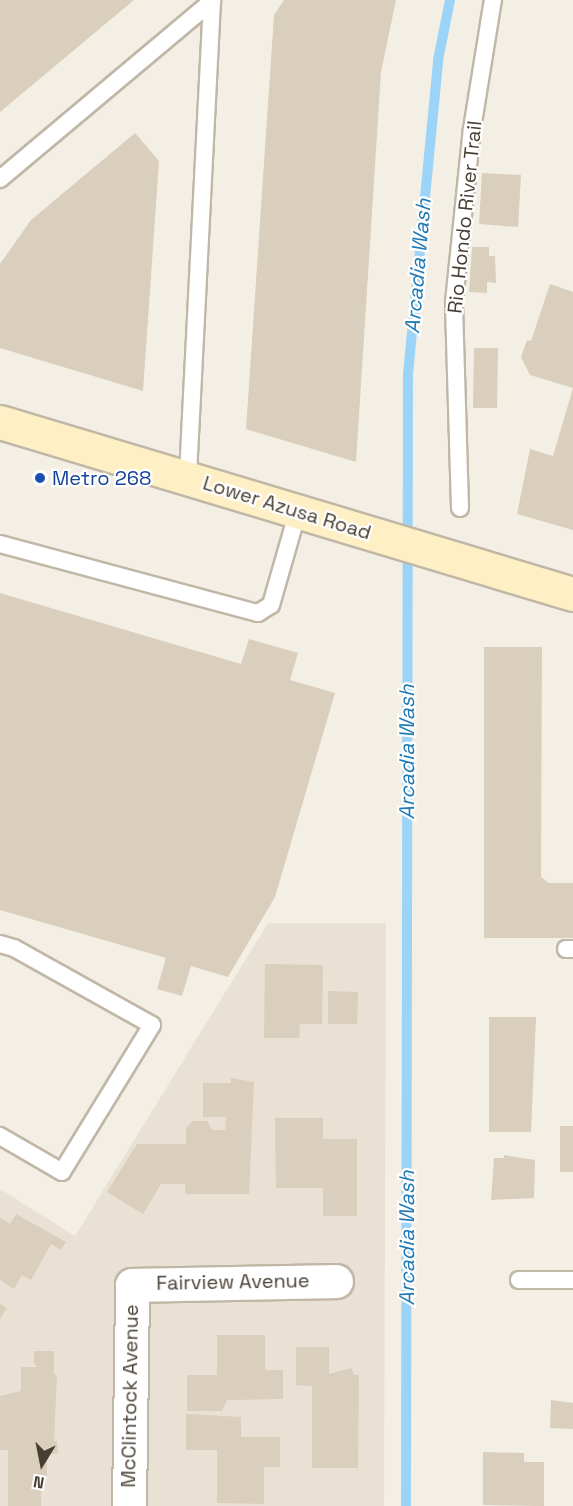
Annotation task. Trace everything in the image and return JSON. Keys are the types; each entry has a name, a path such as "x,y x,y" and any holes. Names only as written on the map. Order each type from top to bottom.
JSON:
{"main road":[{"name":"Lower Azusa Road","path":"0,422 573,594"}],"street":[{"name":"Fairview Avenue","path":"132,1286 336,1281"},
{"name":"McClintock Avenue","path":"129,1506 132,1286"}],"lane":[{"path":"0,179 213,0"},
{"path":"188,478 213,0"},
{"name":"Rio Hondo River Trail","path":"460,508 454,302 472,129 493,0"},
{"path":"0,544 258,613 271,605 298,511"},
{"path":"0,944 25,953 152,1025 62,1172 0,1136"},
{"path":"519,1280 573,1280"}],"shaded area":[{"path":"268,923 386,923 384,1506 0,1506 0,1189 75,1236"}],"building":[{"path":"0,0 134,0 0,112"},
{"path":"284,0 396,0 381,72 356,462 246,429 274,15"},
{"path":"135,133 159,161 143,391 0,348 0,264 31,220"},
{"path":"482,173 521,175 518,227 479,224"},
{"path":"472,247 489,247 489,256 495,256 496,283 487,282 487,293 469,292"},
{"path":"550,284 573,292 573,388 530,375 521,357 527,340 531,341"},
{"path":"474,348 498,348 497,408 473,408"},
{"path":"573,388 573,530 517,514 530,449 553,456"},
{"path":"0,593 241,664 249,639 298,653 290,680 335,693 275,897 228,977 191,966 182,996 157,989 166,958 0,910"},
{"path":"484,647 542,647 541,877 549,883 573,883 573,938 484,938"},
{"path":"265,964 323,965 322,1024 300,1024 299,1038 264,1038"},
{"path":"328,991 358,992 357,1024 328,1024"},
{"path":"489,1017 536,1017 531,1132 489,1132"},
{"path":"231,1078 254,1082 249,1194 185,1194 185,1184 161,1184 143,1214 107,1192 137,1144 186,1144 186,1128 193,1121 207,1121 212,1130 225,1130 226,1117 203,1117 203,1083 231,1083"},
{"path":"275,1118 323,1118 323,1139 357,1139 357,1216 323,1216 323,1188 276,1188"},
{"path":"560,1126 573,1126 573,1172 560,1172"},
{"path":"504,1155 535,1160 534,1198 491,1200 494,1158 504,1158"},
{"path":"16,1214 66,1242 61,1250 51,1244 31,1280 22,1275 14,1289 0,1280 0,1218 10,1224"},
{"path":"0,1304 7,1308 0,1319"},
{"path":"217,1335 265,1335 265,1370 283,1370 283,1399 227,1400 222,1411 187,1411 187,1375 217,1375"},
{"path":"296,1347 329,1347 329,1374 351,1368 354,1375 359,1375 358,1468 312,1468 312,1386 296,1385"},
{"path":"34,1351 54,1351 54,1374 57,1375 54,1441 57,1441 58,1453 47,1455 47,1476 41,1476 41,1506 8,1506 8,1450 0,1450 0,1396 21,1391 21,1367 38,1367 34,1364"},
{"path":"551,1400 573,1403 573,1429 550,1428"},
{"path":"186,1414 241,1417 241,1437 280,1437 280,1467 264,1467 264,1504 217,1503 217,1450 186,1450"},
{"path":"483,1452 524,1453 524,1462 544,1462 544,1506 483,1505"}],"waterway":[{"name":"Arcadia Wash","path":"406,1506 408,374 438,60 450,0"}],"place":[{"name":"Metro 268","path":"40,478"}]}
